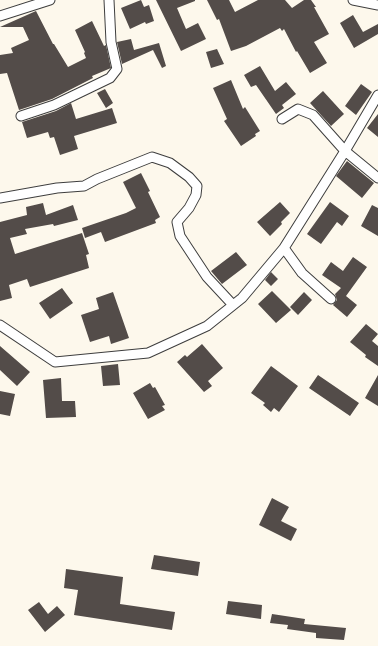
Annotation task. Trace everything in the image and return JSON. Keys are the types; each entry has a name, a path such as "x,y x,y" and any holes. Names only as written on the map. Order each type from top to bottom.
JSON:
{"street":[{"path":"0,16 50,0"},
{"path":"21,116 54,105 110,78 117,69 111,42 109,0"},
{"path":"353,0 378,5"},
{"path":"0,325 55,362 148,352 207,326 242,298 284,248 378,95"},
{"path":"282,119 298,109 313,115 345,151 378,178"},
{"path":"0,198 57,188 84,186 97,179 152,157 170,163 189,177 197,186 196,195 189,208 177,222 180,236 207,277 233,305"},
{"path":"284,248 302,273 331,299"}],"building":[{"path":"141,0 144,7 149,5 154,21 146,24 145,22 130,29 121,8"},
{"path":"156,0 195,0 177,8 186,29 198,23 206,39 181,51"},
{"path":"207,0 229,0 235,12 258,0 285,0 292,8 304,0 311,0 329,34 314,42 327,63 310,73 297,51 296,52 284,29 282,31 280,28 246,46 231,51 219,19 217,20"},
{"path":"36,11 53,44 68,67 86,58 85,52 75,30 92,21 104,46 106,45 111,68 92,76 93,78 52,99 19,110 7,73 0,74 0,55 13,53 11,48 29,40 23,27 0,27"},
{"path":"353,15 363,32 378,24 378,34 354,48 340,23"},
{"path":"131,39 134,50 159,43 166,66 162,68 153,50 122,64 117,42"},
{"path":"217,49 224,64 211,68 206,52"},
{"path":"260,66 275,91 286,82 296,94 282,105 284,108 276,114 256,85 251,87 244,75"},
{"path":"231,80 243,109 245,107 260,131 255,134 256,136 241,146 224,121 227,119 213,88"},
{"path":"361,84 372,92 356,115 345,106"},
{"path":"105,89 113,103 106,108 97,93"},
{"path":"323,91 344,114 331,126 310,103"},
{"path":"71,103 76,119 112,108 117,123 74,136 78,149 60,155 54,137 50,138 48,132 27,138 22,122 56,111"},
{"path":"378,114 378,137 367,128"},
{"path":"347,161 374,183 362,198 336,176"},
{"path":"141,173 160,217 155,220 156,223 105,242 101,232 85,238 82,228 126,213 136,208 123,182"},
{"path":"280,202 290,213 270,236 257,222"},
{"path":"330,202 349,216 342,226 337,222 321,244 307,234"},
{"path":"43,203 46,215 73,205 78,220 54,226 53,224 25,229 27,234 10,238 15,254 82,233 89,254 86,255 89,268 30,287 27,279 9,285 12,298 0,301 0,222 27,215 26,207"},
{"path":"372,205 378,208 378,236 361,226"},
{"path":"236,252 247,265 222,284 211,271"},
{"path":"353,257 367,267 346,296 357,305 347,317 333,305 337,300 335,294 341,288 322,275 331,262 343,271"},
{"path":"271,272 278,279 271,286 265,280"},
{"path":"62,288 73,303 50,319 39,303"},
{"path":"272,291 291,310 276,323 258,304"},
{"path":"113,292 129,338 111,344 109,336 90,342 81,315 99,309 96,298"},
{"path":"304,292 312,300 298,315 290,307"},
{"path":"366,324 378,334 372,341 378,346 378,366 365,357 366,355 350,342"},
{"path":"202,344 223,368 208,381 212,386 204,392 177,362 185,355 187,357"},
{"path":"0,346 30,372 17,386 0,370"},
{"path":"118,364 120,385 103,386 101,366"},
{"path":"271,366 298,386 279,412 274,408 271,412 263,405 265,403 251,393"},
{"path":"318,375 359,403 350,416 309,388"},
{"path":"378,375 378,406 365,398"},
{"path":"61,378 62,401 75,401 76,417 46,418 43,380"},
{"path":"150,383 153,388 155,387 165,405 162,406 165,410 148,419 133,393"},
{"path":"0,391 15,394 10,416 0,414"},
{"path":"272,498 289,507 281,521 297,529 291,541 259,525"},
{"path":"154,555 200,562 198,576 151,569"},
{"path":"66,569 123,577 120,604 175,612 172,630 74,615 78,590 64,588"},
{"path":"228,601 262,605 261,619 226,614"},
{"path":"39,602 48,614 57,606 65,615 45,632 28,610"},
{"path":"272,614 305,619 304,624 346,628 344,640 316,638 316,633 287,629 288,625 270,623"}]}
